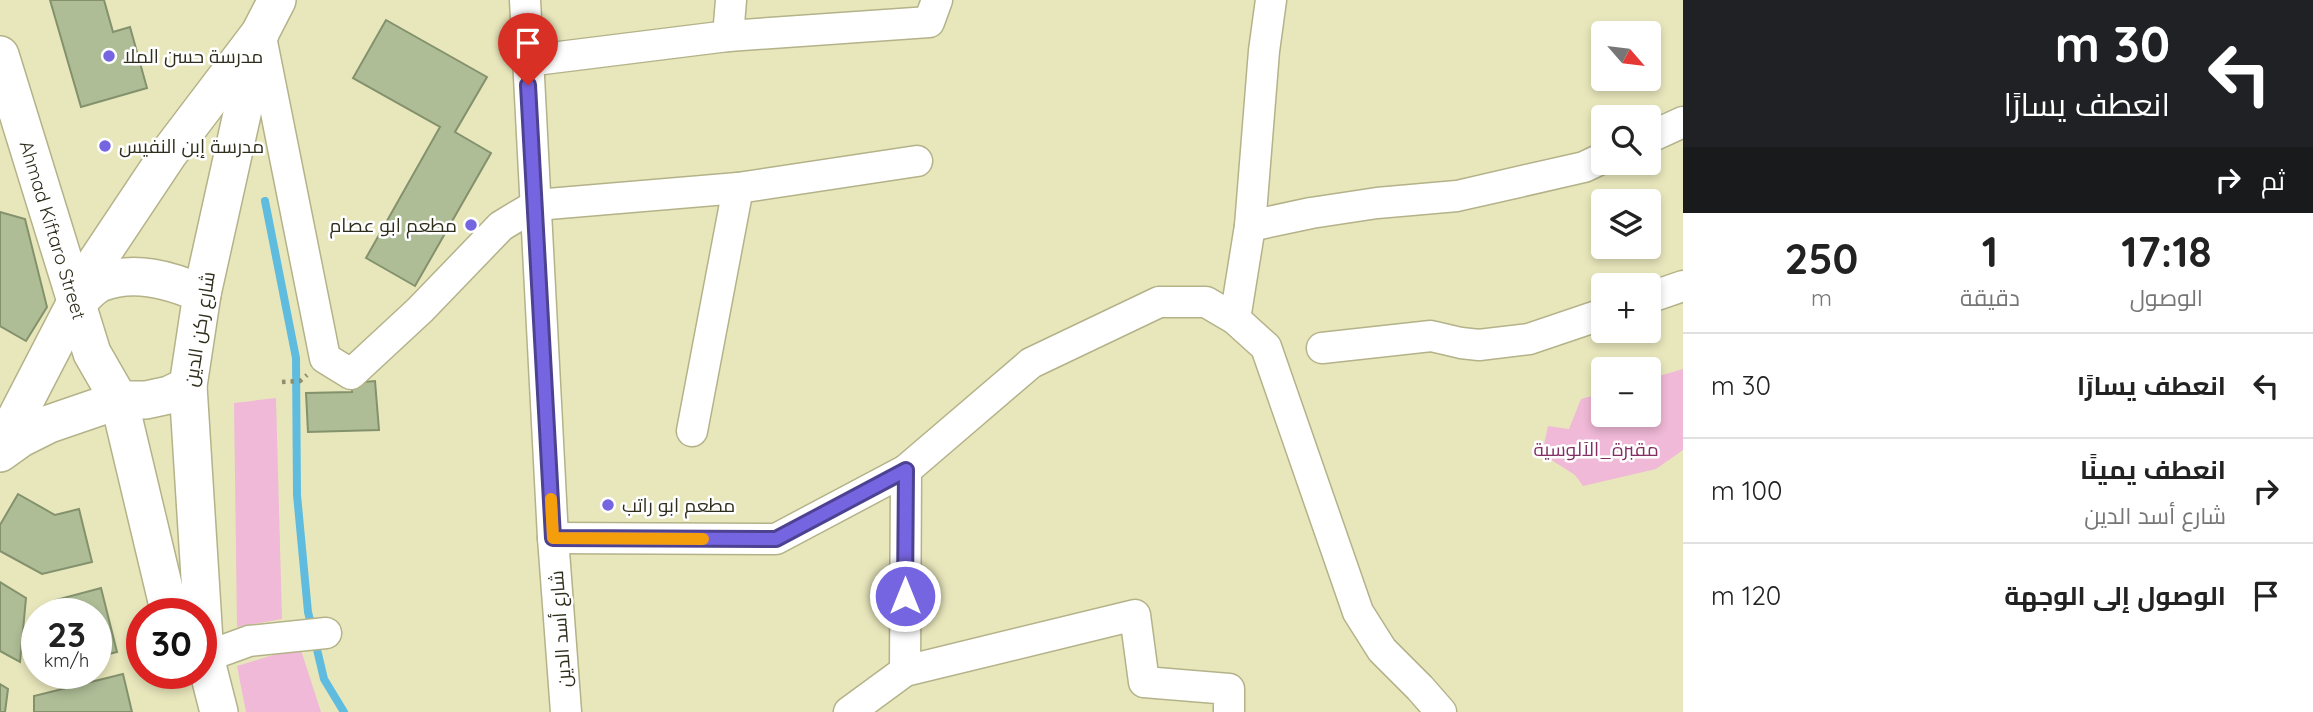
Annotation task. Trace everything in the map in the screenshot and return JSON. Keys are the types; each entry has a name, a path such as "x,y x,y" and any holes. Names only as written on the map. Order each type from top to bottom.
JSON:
{"main road":[{"path":"0,451 87,276 169,153 260,33 277,0"},
{"name":"شارع ركن الدين","path":"193,598 188,386 202,294 260,33"},
{"name":"Ahmad Kiftaro Street","path":"0,55 75,304 92,353 119,400"},
{"path":"75,304 99,284 125,278 151,278 177,283 202,294"},
{"path":"0,451 49,424 119,400 146,400 169,395 188,386"},
{"path":"119,400 166,598"},
{"name":"شارع ركن الدين","path":"193,689 193,712"},
{"name":"شارع ركن الدين","path":"207,689 219,712"}],"street":[{"name":"شارع أسد الدين","path":"525,0 553,538 566,712"},
{"path":"728,36 731,0"},
{"path":"527,61 728,36 929,22 937,0"},
{"path":"1235,319 1250,226 1264,51 1271,0"},
{"path":"260,33 325,358 351,374 420,310 500,226 536,205 738,188 917,161"},
{"path":"1661,132 1683,122"},
{"path":"1250,226 1377,203 1457,196 1591,164"},
{"path":"692,432 738,188"},
{"path":"1661,294 1683,286"},
{"path":"553,538 776,539 906,470 1031,363 1159,302 1206,302 1235,319 1266,347 1358,612 1382,650 1441,712"},
{"path":"1322,348 1431,336 1479,345 1529,340 1591,318"},
{"path":"905,671 906,470"},
{"path":"849,712 905,671 1135,615 1144,682 1229,688 1229,712"},
{"path":"217,655 249,641 326,633"}],"green space":[{"name":"مقبرة_الآلوسية","path":"1683,369 1683,450 1656,469 1583,486 1575,475 1542,454 1548,426 1569,429 1581,399 1591,396 1591,427 1661,427 1661,375"},
{"path":"276,398 282,619 237,627 234,403"},
{"path":"300,647 321,712 246,712 237,666"}],"building":[{"path":"50,0 104,0 113,32 130,27 147,88 81,107"},
{"path":"386,20 487,77 455,132 491,153 415,286 366,258 440,127 353,78"},
{"path":"0,212 25,219 47,307 26,341 0,326"},
{"path":"375,381 379,430 308,432 306,393 352,392 352,383"},
{"path":"18,494 55,515 79,509 92,562 42,574 0,551 0,525"},
{"path":"0,582 26,598 21,598 20,662 0,651"},
{"path":"101,588 104,598 64,598"},
{"path":"112,632 117,652 112,653"},
{"path":"123,674 132,712 34,712 34,696 62,689 112,689 112,677"},
{"path":"0,684 8,689 5,712 0,712"}],"waterway":[{"path":"265,201 296,358 297,495 308,612 312,628"},
{"path":"315,641 324,679 344,712"}],"slow traffic":[{"path":"551,499 553,538 703,539"}],"place":[{"name":"مدرسة حسن الملا","path":"109,56"},
{"name":"مدرسة إبن النفيس","path":"105,146"},
{"name":"مطعم ابو عصام","path":"471,225"},
{"name":"مطعم ابو راتب","path":"608,505"}],"route":[{"path":"528,85 553,538 776,539 906,470 905,596"}]}
